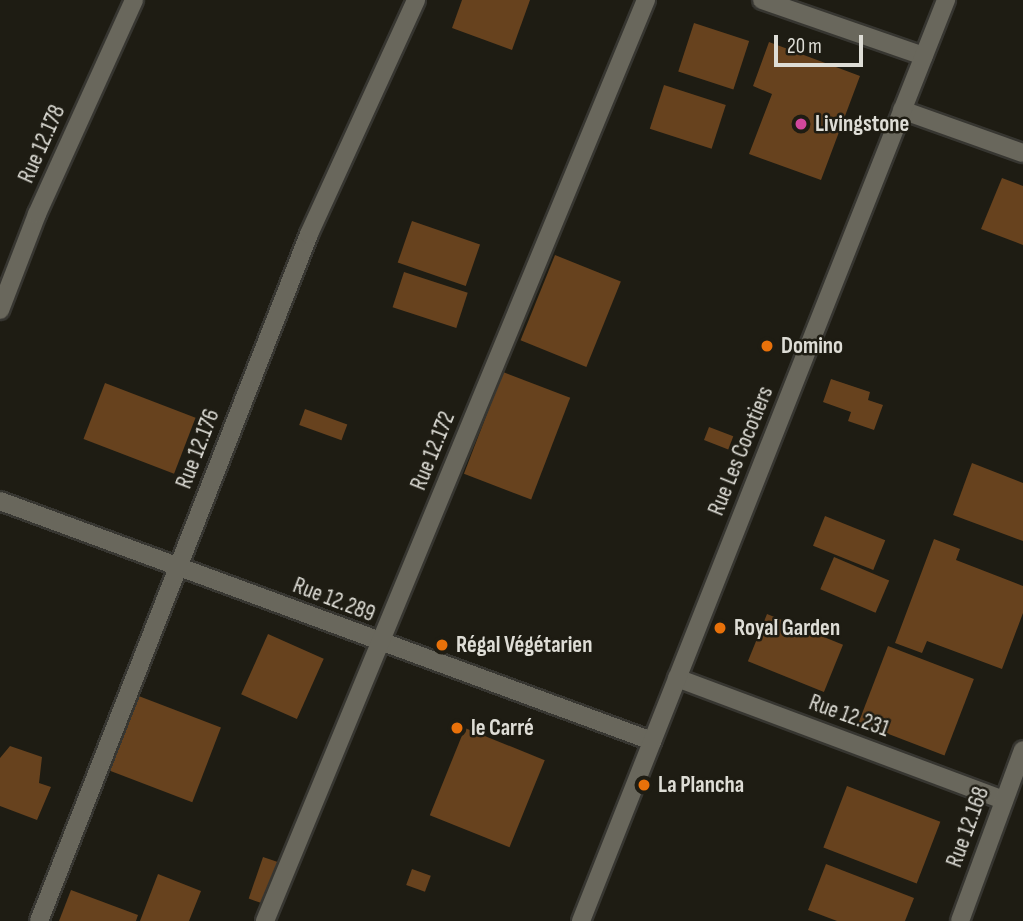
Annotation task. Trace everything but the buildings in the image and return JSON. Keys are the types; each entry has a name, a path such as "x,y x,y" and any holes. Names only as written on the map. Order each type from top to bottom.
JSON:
{"street":[{"name":"Rue 12.178","path":"0,310 37,214 134,0"},
{"name":"Rue 12.176","path":"38,921 309,234 416,0"},
{"name":"Rue 12.172","path":"265,921 646,0"},
{"path":"762,0 924,56"},
{"name":"Rue Les Cocotiers","path":"581,921 946,0"},
{"path":"902,110 1023,153"},
{"name":"Rue 12.289","path":"0,501 380,644 652,741"},
{"name":"Rue 12.231","path":"677,678 1003,800"},
{"name":"Rue 12.168","path":"960,921 1023,750"}],"place":[{"name":"Livingstone","path":"801,124"},
{"name":"Domino","path":"767,346"},
{"name":"Royal Garden","path":"720,628"},
{"name":"Régal Végétarien","path":"442,645"},
{"name":"le Carré","path":"457,728"},
{"name":"La Plancha","path":"644,785"}]}
